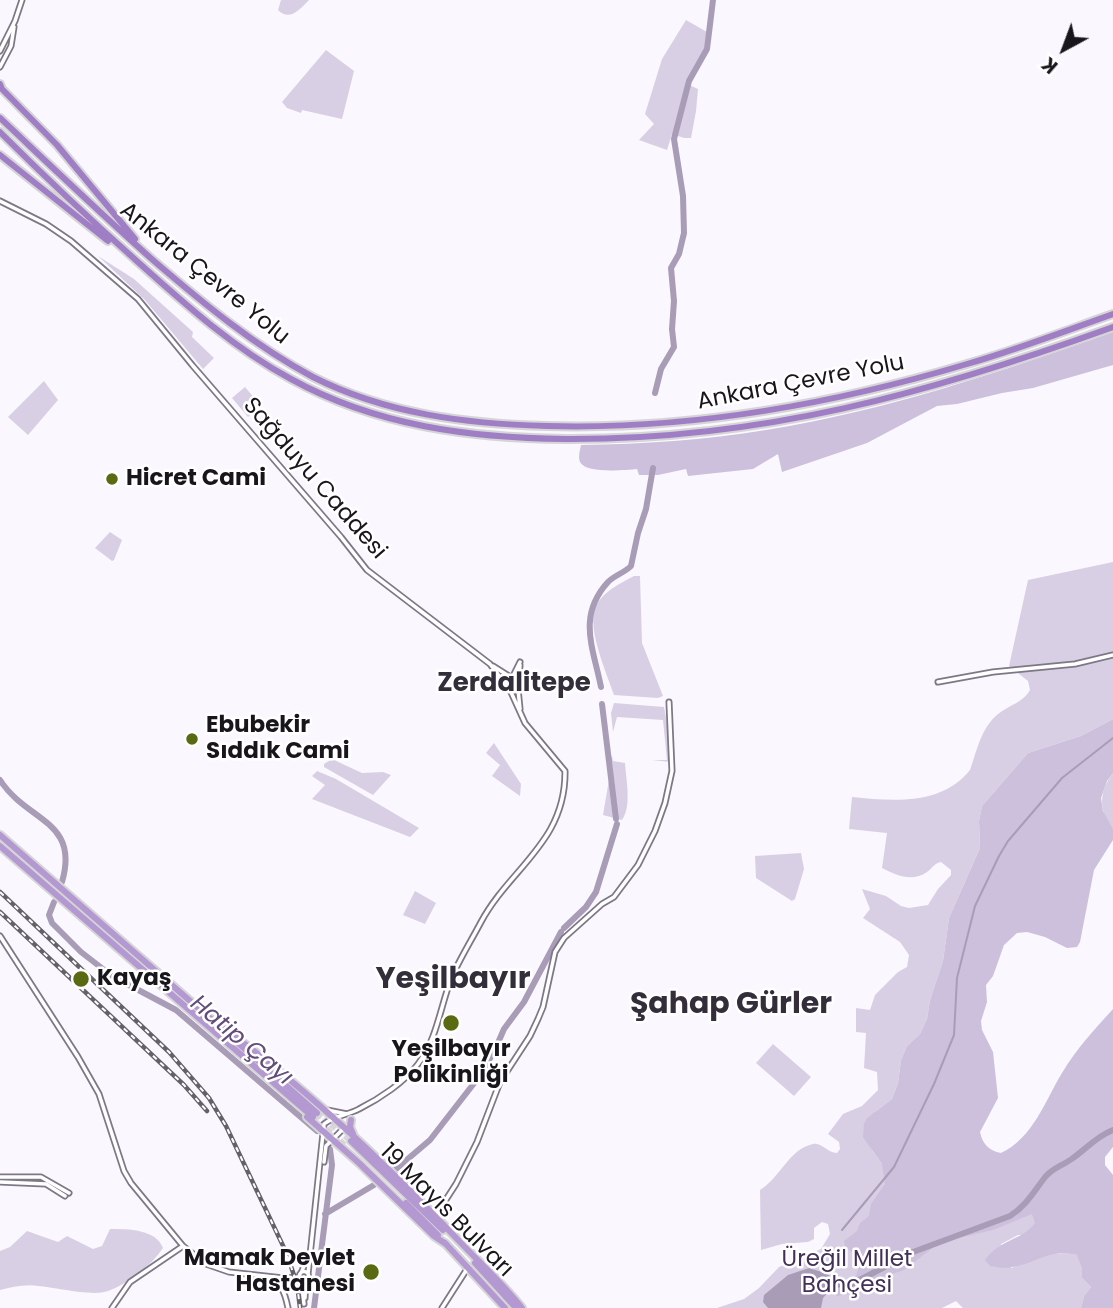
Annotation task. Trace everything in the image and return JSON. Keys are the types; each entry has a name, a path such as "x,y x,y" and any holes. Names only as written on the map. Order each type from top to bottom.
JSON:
{"highway":[{"path":"0,84 64,153 122,226 173,277"},
{"name":"Ankara Çevre Yolu","path":"0,118 173,277 261,346 317,379 346,391 405,411 437,417 533,426 601,426 691,422 774,410 852,395 968,364 1113,314"},
{"name":"Ankara Çevre Yolu","path":"0,132 59,191 173,293 264,364 293,381 346,405 429,428 535,438 600,439 690,435 811,417 923,389 1034,355 1113,327"},
{"path":"0,155 173,293"},
{"path":"0,832 201,1015 221,1042 316,1115 332,1119 343,1128 349,1143 436,1215 499,1280 522,1308"},
{"path":"0,846 201,1015 241,1039 316,1115 323,1131 333,1140 349,1143"},
{"path":"0,851 43,887 56,894"},
{"path":"349,1143 350,1117"},
{"name":"19 Mayıs Bulvarı","path":"349,1143 434,1236 446,1244 505,1308"},
{"name":"19 Mayıs Bulvarı","path":"349,1143 433,1219 516,1308"}],"street":[{"path":"7,55 0,51 22,0"},
{"path":"0,67 10,49 15,21"},
{"path":"3,45 10,49"},
{"name":"Sağduyu Caddesi","path":"0,201 46,224 71,241 156,318 193,366 367,570 490,664 510,690 534,736 565,771 560,809 554,824 537,851 482,919 450,981 431,1044 417,1066 385,1093 350,1117"},
{"path":"938,682 992,672 1075,664 1113,655"},
{"path":"518,689 510,690 509,685 520,662 520,711"},
{"path":"490,664 519,680"},
{"path":"436,1215 456,1184 477,1142 495,1090 538,1020 556,951 564,938 581,922 614,897 638,865 655,831 672,771 669,702"},
{"path":"0,936 99,1094 127,1177 183,1245 206,1264 263,1276 302,1277 308,1274 326,1146 350,1117"},
{"path":"316,1115 350,1117"},
{"path":"321,1170 324,1124 332,1119 350,1117"},
{"path":"326,1146 349,1143"},
{"path":"0,1177 41,1177 67,1195 46,1184 0,1182"},
{"path":"112,1308 130,1282 183,1245"},
{"path":"302,1277 304,1304 302,1277 310,1251"},
{"path":"442,1308 468,1267"},
{"path":"263,1276 279,1284 285,1293 288,1308"}],"green space":[{"path":"281,0 309,0 295,13 287,15 278,10"},
{"path":"686,20 707,32 708,44 687,84 698,89 691,138 672,134 667,150 639,140 654,124 645,114 662,59"},
{"path":"326,50 354,71 342,119 302,110 301,113 287,108 282,102"},
{"path":"98,256 134,279 193,332 192,337 214,358 203,369 144,299"},
{"path":"44,381 58,400 28,435 8,417"},
{"path":"245,387 261,406 248,417 232,398"},
{"path":"110,532 122,540 112,561 95,548"},
{"name":"Üreğil Millet Bahçesi","path":"1113,562 1113,719 1081,736 1028,753 982,806 979,821 980,848 949,918 943,961 930,1000 927,1019 920,1034 907,1046 892,1099 875,1112 872,1150 882,1164 1049,1186 1032,1235 1018,1235 1001,1244 1011,1268 1052,1254 1078,1255 1082,1278 1091,1287 1084,1296 1081,1308 963,1308 956,1301 942,1308 717,1308 744,1299 779,1267 821,1249 830,1234 828,1224 822,1222 814,1228 814,1239 808,1242 782,1244 761,1250 760,1190 805,1147 816,1144 837,1153 840,1149 839,1142 828,1134 843,1114 862,1106 878,1090 877,1072 864,1068 866,1033 856,1032 856,1008 870,1010 875,995 898,972 907,967 909,955 900,942 863,918 870,909 862,889 886,896 909,908 928,905 951,875 951,870 941,862 916,877 899,875 882,868 887,833 849,829 852,797 884,800 916,798 945,790 958,782 970,770 987,726 1002,711 1024,698 1030,690 1028,681 1009,666 1028,580"},
{"path":"634,576 640,576 642,643 663,696 658,698 614,695 596,639 593,617 598,602 611,589"},
{"path":"614,703 664,707 670,762 652,760 667,760 663,720 617,717 613,732 611,713"},
{"path":"494,743 521,784 520,796 492,776 500,765 486,753"},
{"path":"612,756 613,761 625,763 628,800 622,820 603,815"},
{"path":"332,759 362,773 383,772 391,775 373,795 324,767 324,764"},
{"path":"317,771 336,779 419,828 410,837 312,799 325,785 312,776"},
{"path":"1113,773 1113,829 1105,815 1102,801 1105,787"},
{"path":"801,853 804,869 795,899 792,901 756,878 755,856"},
{"path":"415,891 436,903 425,924 403,915"},
{"path":"773,1044 811,1077 794,1096 756,1063"},
{"path":"110,1229 148,1234 163,1248 138,1274 124,1284 101,1293 28,1285 0,1290 0,1251 10,1247 27,1231 58,1242 67,1236 93,1249 102,1246"}],"shaded area":[{"path":"1113,332 1113,365 1033,388 937,406 867,443 782,472 778,454 753,469 688,476 686,469 658,475 639,475 637,469 598,470 584,466 579,460 581,445 720,436 766,430 855,412 985,376"},
{"path":"1113,719 1113,773 1101,798 1103,811 1113,829 1113,840 1094,870 1080,942 1077,947 1067,948 1045,937 1027,932 1017,933 1004,945 993,976 986,985 987,1002 981,1021 982,1030 993,1052 998,1098 980,1132 987,1146 1001,1153 1022,1138 1037,1118 1073,1056 1113,1009 1113,1147 1105,1157 1105,1165 1113,1175 1113,1308 1081,1308 1084,1296 1091,1287 1082,1278 1077,1255 1059,1253 1009,1268 990,1266 985,1260 991,1253 1030,1229 1035,1223 1032,1214 993,1230 935,1246 904,1270 883,1277 850,1294 836,1296 836,1287 854,1279 859,1265 856,1257 845,1247 844,1241 857,1231 860,1223 869,1216 871,1204 885,1184 882,1164 863,1137 864,1124 867,1118 892,1099 907,1046 920,1034 927,1019 930,1000 943,961 949,918 980,848 979,821 982,806 1028,753 1081,736"},
{"path":"809,1268 828,1274 831,1278 833,1287 823,1298 821,1308 768,1308 763,1302 764,1295 788,1275"}],"waterway":[{"path":"655,393 661,369 674,347 671,268 679,254 684,233 683,196 674,139 689,81 707,49 713,0"},
{"path":"601,687 590,632 593,607 608,582 631,566 646,509 653,468"},
{"path":"602,704 616,819"},
{"path":"842,1230 894,1167 934,1084 954,1035 957,978 975,906 999,856 1008,841 1062,778 1113,738"},
{"name":"Hatip Çayı","path":"0,780 11,794 57,834 64,846 66,862 62,882"},
{"path":"564,928 586,907 596,892 617,824"},
{"name":"Hatip Çayı","path":"54,902 49,915 52,923 81,952 112,976 176,1010 317,1131"},
{"path":"396,1169 430,1140 475,1082 494,1052 504,1029 524,1002 561,932"},
{"path":"827,1285 852,1284 913,1252 1010,1216 1026,1202 1049,1173 1113,1130"},
{"name":"Hatip Çayı","path":"314,1308 332,1165 330,1149"},
{"path":"325,1214 374,1185"}],"tunnel":[{"path":"317,1113 351,1141"},
{"path":"313,1117 346,1146"}],"railway":[{"path":"0,892 169,1052 209,1098 226,1126 286,1252 297,1284 300,1308"},
{"path":"0,912 184,1085 207,1111"}],"place":[{"name":"Hicret Cami","path":"112,479"},
{"name":"Ebubekir Sıddık Cami","path":"192,739"},
{"name":"Kayaş","path":"81,979"},
{"name":"Yeşilbayır Polikinliği","path":"451,1023"},
{"name":"Mamak Devlet Hastanesi","path":"371,1272"}],"district":[{"name":"Zerdalitepe","path":"514,684"},
{"name":"Yeşilbayır","path":"453,980"},
{"name":"Şahap Gürler","path":"731,1005"}]}
